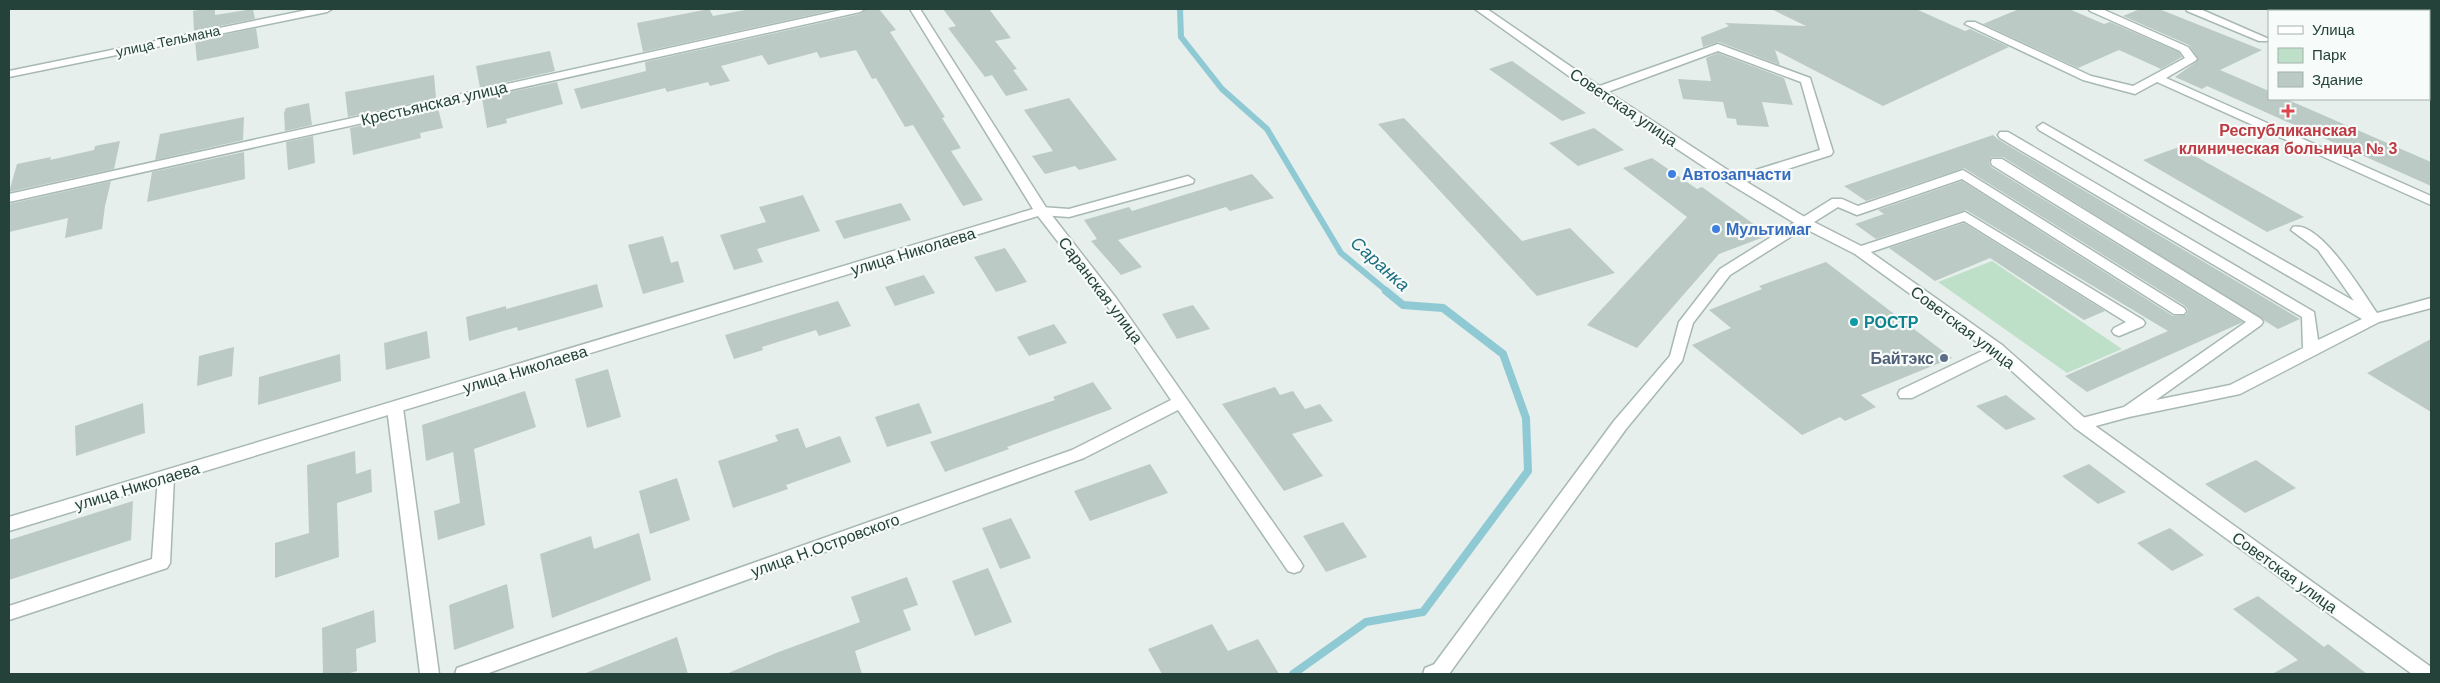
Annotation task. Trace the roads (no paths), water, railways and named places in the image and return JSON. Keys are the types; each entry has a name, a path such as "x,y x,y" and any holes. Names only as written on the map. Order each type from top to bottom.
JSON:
{"street":[{"name":"улица Тельмана","path":"9,74 327,9"},
{"name":"Крестьянская улица","path":"9,198 860,9"},
{"name":"Саранская улица","path":"915,9 1041,211 1111,301 1294,566"},
{"name":"Советская улица","path":"1480,9 1598,91 1734,181 1802,222 1860,251 1997,349 2081,424 2426,674"},
{"path":"1971,24 2087,78 2135,90 2191,59 2184,49 2094,9"},
{"path":"2191,9 2263,38"},
{"path":"1598,91 1718,47 1806,80 1827,152 1734,181"},
{"path":"2157,78 2431,201"},
{"path":"2043,127 2374,320"},
{"path":"2004,135 2309,315 2312,350"},
{"path":"1997,162 2256,322 2128,411"},
{"path":"1438,671 1620,425 1677,357 1686,322 1725,272 1802,222 1837,202 1857,211 1963,174 2179,311"},
{"path":"1041,211 1069,213 1188,180"},
{"name":"улица Николаева","path":"9,524 1041,211"},
{"path":"1860,251 1965,216 2138,323 2119,331"},
{"path":"2298,230 2323,247 2374,320"},
{"path":"2081,424 2128,411 2234,390 2374,320 2431,303"},
{"path":"1906,394 1997,349"},
{"name":"улица Н.Островского","path":"464,674 1078,454 1180,402"},
{"path":"395,408 430,674"},
{"path":"9,613 161,563 166,477"}],"waterway":[{"name":"Саранка","path":"1180,9 1181,37 1222,89 1267,129 1341,253 1388,292"},
{"name":"Саранка","path":"1293,674 1366,622 1423,612 1528,471 1526,418 1503,354 1443,308 1403,305 1386,291"}],"place":[{"name":"Республиканская клиническая больница № 3","path":"2288,111"},
{"name":"Автозапчасти","path":"1672,174"},
{"name":"Мультимаг","path":"1716,229"},
{"name":"РОСТР","path":"1854,322"},
{"name":"Байтэкс","path":"1944,358"}]}
